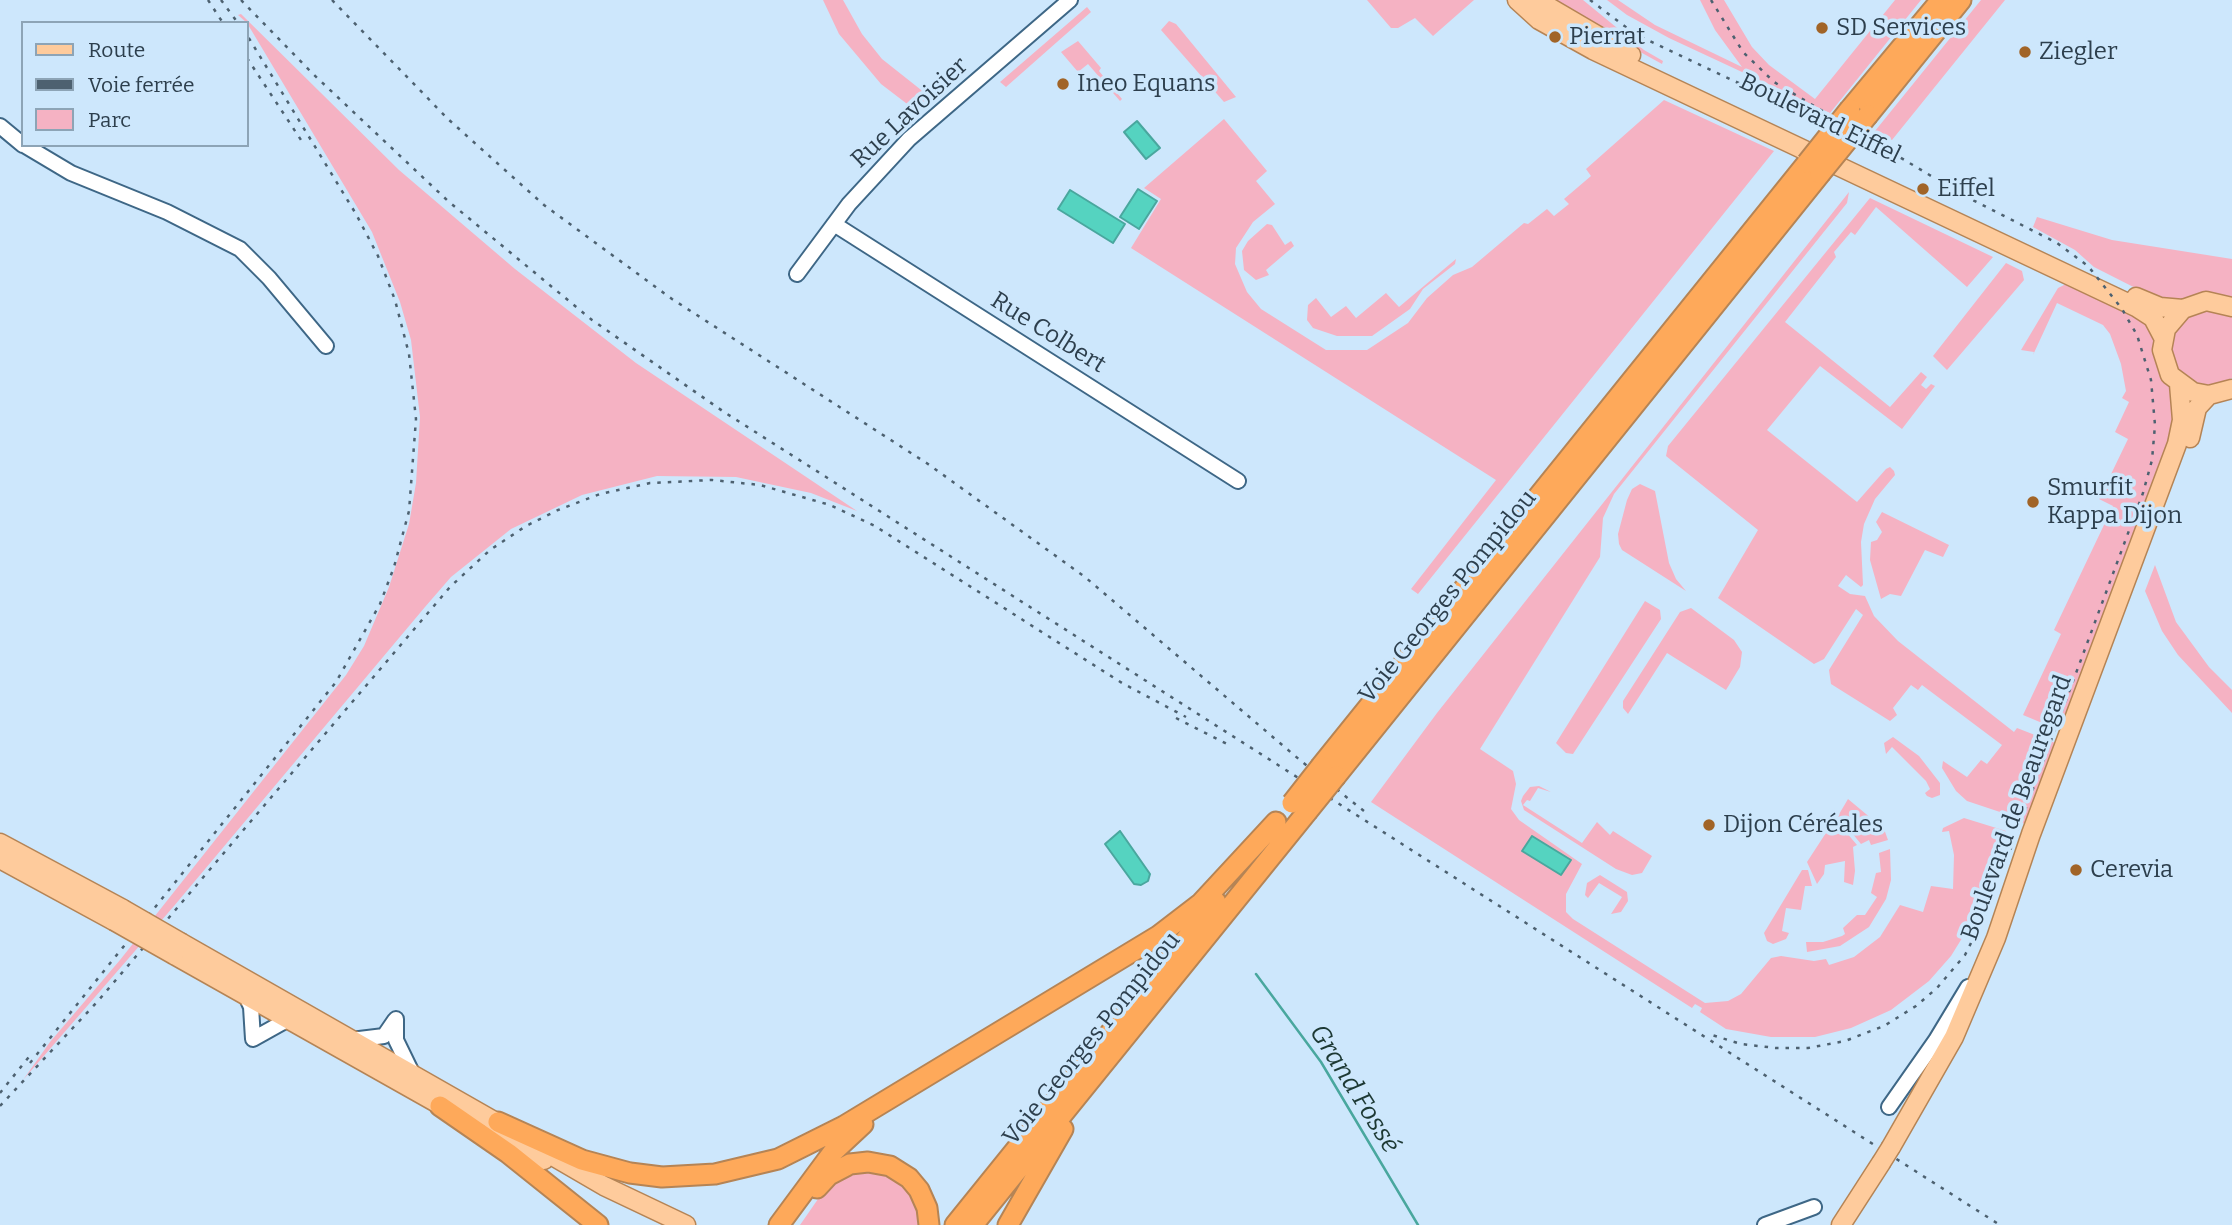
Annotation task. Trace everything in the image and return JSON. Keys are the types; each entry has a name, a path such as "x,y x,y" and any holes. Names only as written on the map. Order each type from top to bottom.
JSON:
{"highway":[{"name":"Voie Georges Pompidou","path":"973,1225 1101,1067 1299,807 1814,169 1941,0"},
{"name":"Voie Georges Pompidou","path":"1859,112 1961,0"},
{"name":"Voie Georges Pompidou","path":"955,1225 1231,883 1276,822 1299,807"},
{"path":"498,1122 602,1166 662,1177 715,1174 758,1166 800,1150 1158,936 1201,902 1276,822"},
{"path":"1008,1225 1101,1067"},
{"path":"779,1225 833,1152 919,1080"},
{"path":"440,1106 508,1153 598,1225"},
{"path":"796,1225 807,1201 829,1175 850,1164 868,1162 890,1167 909,1178 925,1201 929,1225"}],"main road":[{"name":"Boulevard Eiffel","path":"1517,0 1539,20 1593,50 2145,312 2153,318 2163,337"},
{"name":"Boulevard Eiffel","path":"1537,0 1629,54 2146,301 2160,307 2183,309"},
{"path":"2231,306 2206,301 2183,309 2170,321 2163,337 2164,363 2179,384 2193,392 2209,395 2232,388"},
{"name":"Boulevard de Beauregard","path":"1893,1148 1954,1037 1993,947 2031,834 2177,444 2182,420 2179,384"},
{"name":"Boulevard de Beauregard","path":"1848,1225 1883,1164 1934,1086 1977,1000 2188,450 2195,413 2209,395"},
{"path":"0,843 178,949 351,1040 498,1122 604,1186 685,1225"},
{"path":"0,859 118,915"},
{"path":"178,949 247,998 440,1106 668,1225"},
{"name":"Boulevard de Beauregard","path":"1841,1225 1883,1164"}],"street":[{"name":"Rue Lavoisier","path":"797,274 834,224 909,139 1070,0"},
{"path":"0,126 21,143"},
{"path":"26,147 71,173 167,212 240,249 270,278 327,346"},
{"name":"Rue Colbert","path":"834,224 1238,481"},
{"path":"1889,1107 1936,1040 1993,947"},
{"path":"247,998 253,1038 288,1020"},
{"path":"351,1040 384,1036 396,1019 396,1040 413,1075"},
{"path":"1765,1225 1814,1207"}],"green space":[{"path":"823,0 843,0 862,34 882,59 930,97 915,110 881,84 839,34"},
{"path":"1367,0 1474,0 1433,36 1415,18 1398,28 1391,28"},
{"path":"1546,0 1583,0 1644,50 1663,61 1662,64"},
{"path":"1607,0 1618,0 1655,25 1742,67 1715,30 1700,0 1724,0 1752,47 1769,65 1815,99 1895,0 1921,0 1830,113 1669,38 1627,15"},
{"path":"1981,0 2005,0 1892,140 1875,131"},
{"path":"1087,7 1091,12 1006,87 1000,82"},
{"path":"241,14 399,170 515,269 636,363 857,511 811,493 736,477 657,476 582,495 511,529 451,577 174,906 23,1080 50,1042 120,960 346,675 364,646 389,587 409,524 416,483 420,417 411,340 400,302 372,232 248,21 238,15"},
{"path":"1169,21 1176,24 1236,97 1224,102 1161,30"},
{"path":"1078,41 1101,68 1099,71 1122,99 1120,101 1088,64 1078,72 1061,52"},
{"path":"1664,100 1774,151 1418,594 1411,589 1496,480 1131,248 1161,199 1144,188 1224,119 1267,171 1256,181 1275,204 1253,222 1236,248 1235,264 1247,292 1261,309 1326,350 1367,350 1408,323 1427,298 1453,275 1472,267 1524,223 1528,224 1547,209 1554,216 1569,204 1564,199 1591,176 1586,169"},
{"path":"1849,192 1847,203 1614,494 1603,518 1600,557 1480,749 1513,771 1516,784 1511,809 1519,820 1582,864 1566,894 1566,912 1705,1003 1728,1001 1741,994 1771,958 1781,956 1814,961 1826,959 1829,965 1854,957 1880,937 1900,905 1923,912 1931,886 1953,889 1954,855 1949,831 1942,832 1943,828 1964,818 2006,831 1972,922 1951,956 1929,981 1891,1010 1851,1028 1815,1037 1771,1037 1726,1029 1700,1012 1702,1008 1695,1004 1692,1008 1371,802 1437,713"},
{"path":"1870,198 1993,257 1967,287 1876,207 1855,235 1851,232 1834,252 1836,257 1785,322 1890,407 1921,372 1927,377 1921,385 1926,389 1931,384 1935,386 1902,429 1820,366 1767,430 1857,502 1886,469 1890,467 1894,471 1895,475 1875,499 1864,524 1861,542 1863,585 1861,587 1846,575 1838,586 1850,594 1865,596 1874,616 1898,641 2014,732 2017,728 2058,744 2026,825 2012,816 1967,801 1956,791 1942,768 1943,761 1967,777 1981,760 1987,764 2002,745 1922,685 1918,690 1911,685 1893,708 1897,715 1890,721 1831,684 1829,670 1863,615 1856,609 1824,659 1814,664 1718,598 1758,530 1666,456 1668,446"},
{"path":"2037,217 2112,240 2232,259 2232,298 2203,294 2181,302 2165,303 2094,267 2075,250 2033,227"},
{"path":"1267,224 1272,225 1285,245 1291,241 1294,246 1266,270 1269,275 1256,280 1244,270 1242,251 1248,241"},
{"path":"1456,259 1455,264 1423,289 1410,309 1372,336 1337,336 1313,328 1307,320 1308,305 1316,298 1331,317 1346,306 1356,318 1386,293 1399,307"},
{"path":"2006,263 2022,271 2024,280 1947,370 1933,356"},
{"path":"2070,282 2153,325 2171,383 2177,426 2065,728 2059,730 2023,715 2061,634 2054,630 2113,506 2099,499 2128,439 2115,432 2129,402 2122,398 2126,391 2121,364 2110,334 2103,325 2057,303 2033,355 2034,352 2021,350 2058,288"},
{"path":"2207,308 2232,315 2232,378 2213,386 2189,381 2180,373 2170,350 2171,338 2184,317"},
{"path":"1640,484 1655,491 1669,563 1676,579 1686,591 1622,550 1619,544 1618,534 1627,500 1632,489"},
{"path":"1882,512 1949,545 1943,557 1925,550 1901,596 1890,594 1881,599 1870,560 1871,542 1877,540 1882,532 1876,522"},
{"path":"2155,565 2176,622 2209,667 2232,690 2232,713 2178,655 2162,631 2145,591"},
{"path":"1645,601 1660,610 1661,619 1573,754 1566,753 1556,743"},
{"path":"1691,608 1734,640 1742,652 1740,667 1726,690 1667,653 1628,714 1623,708 1623,701 1680,612"},
{"path":"1893,737 1919,756 1940,783 1940,795 1932,798 1927,796 1925,793 1930,789 1926,781 1892,747 1886,754 1884,743"},
{"path":"1539,786 1551,792 1538,788 1530,801 1527,800 1523,805 1582,843 1597,822 1610,835 1613,831 1652,856 1642,873 1632,875 1616,869 1524,810 1521,801 1523,796 1530,787"},
{"path":"1848,799 1884,829 1888,840 1871,845 1869,840 1861,844 1838,816"},
{"path":"1835,819 1857,845 1853,847 1853,885 1844,882 1845,861 1825,865 1824,874 1817,884 1807,862"},
{"path":"1890,849 1891,880 1886,899 1869,927 1840,946 1807,952 1806,942 1823,942 1842,936 1845,934 1843,928 1857,915 1865,915 1877,897 1871,893 1876,873 1881,872 1879,853"},
{"path":"1802,870 1808,870 1812,886 1805,886 1801,910 1786,908 1782,931 1789,933 1786,939 1773,944 1767,941 1764,933"},
{"path":"1600,875 1627,892 1628,901 1621,912 1611,914 1622,897 1599,883 1588,898 1585,895 1587,883"},
{"path":"858,1169 893,1175 915,1197 922,1225 800,1225 825,1189"}],"shaded area":[{"path":"1137,121 1160,148 1146,159 1124,132"},
{"path":"1138,189 1157,201 1139,229 1120,217"},
{"path":"1070,190 1125,224 1113,243 1058,209"},
{"path":"1120,831 1150,874 1148,881 1141,885 1134,884 1105,844"},
{"path":"1532,836 1571,860 1561,875 1522,851"}],"waterway":[{"name":"Grand Fossé","path":"1256,974 1321,1062 1418,1225"}],"railway":[{"path":"208,0 222,21"},
{"path":"221,0 237,21"},
{"path":"241,0 312,73 448,201 592,320 724,412 2000,1225"},
{"path":"332,0 448,119 544,205 672,299 928,464 1085,577 1301,761 1369,815"},
{"path":"1590,0 1635,34 1823,123"},
{"path":"1711,0 1743,52 1774,82 1963,195 2057,243 2088,266 2122,309 2137,335 2151,380 2155,425 2152,460 2143,493 1989,907 1965,955 1937,988 1916,1006 1884,1026 1845,1041 1808,1048 1776,1048 1741,1044 1712,1035"},
{"path":"30,1063 336,682 380,604 394,567 409,511 416,419 409,354 395,300 378,256 356,214 248,37"},
{"path":"248,60 301,140"},
{"path":"0,1106 98,1001 450,587 490,550 526,526 600,494 650,483 712,480 760,485 830,505 875,526 1122,683 1186,717"},
{"path":"1176,718 1229,745"},
{"path":"0,1093 32,1053"}],"place":[{"name":"SD Services","path":"1822,28"},
{"name":"Pierrat","path":"1555,37"},
{"name":"Ziegler","path":"2025,52"},
{"name":"Ineo Equans","path":"1063,84"},
{"name":"Eiffel","path":"1923,189"},
{"name":"Smurfit Kappa Dijon","path":"2033,502"},
{"name":"Dijon Céréales","path":"1709,825"},
{"name":"Cerevia","path":"2076,870"}]}
